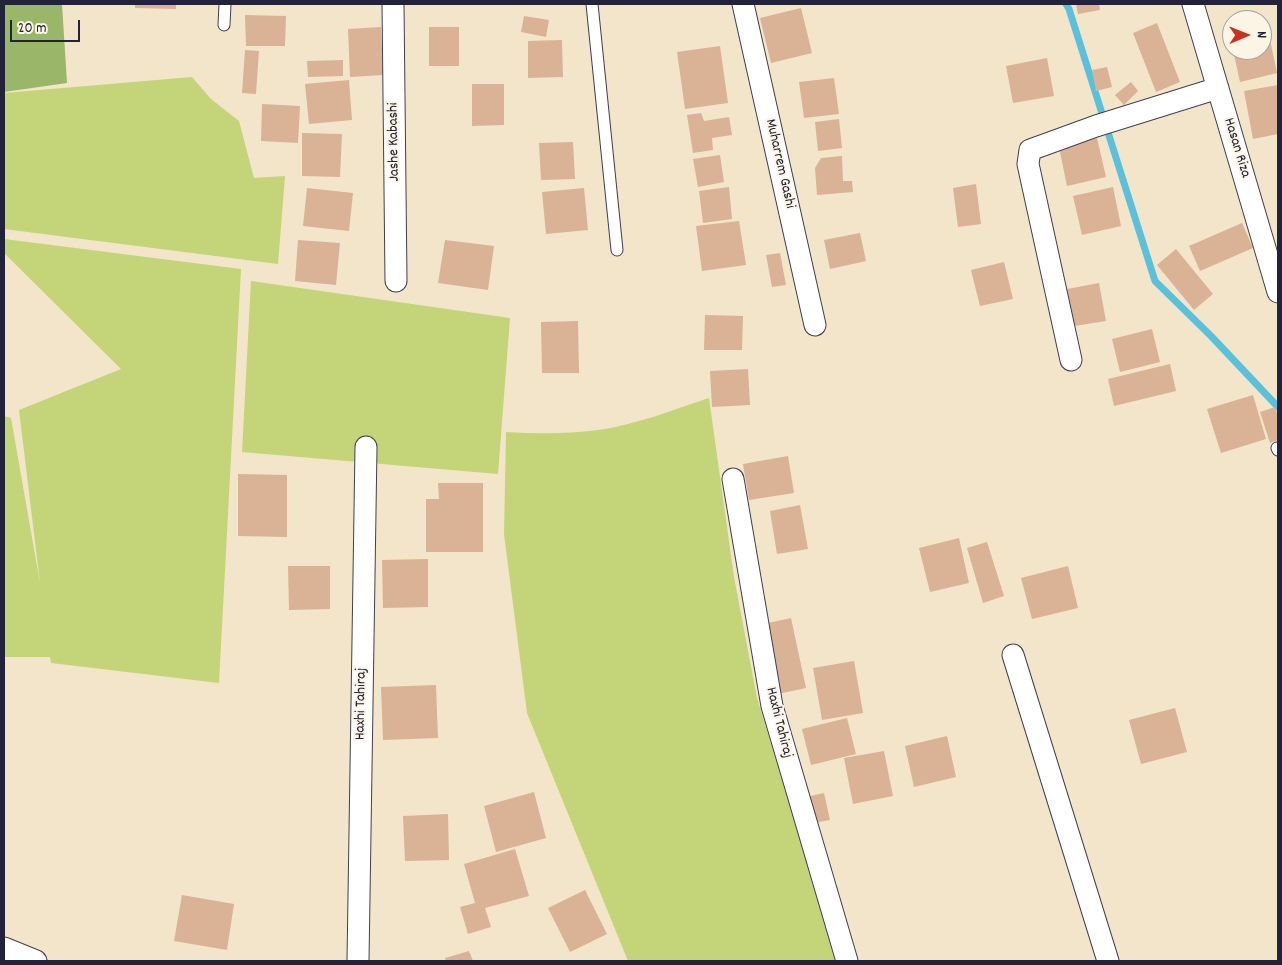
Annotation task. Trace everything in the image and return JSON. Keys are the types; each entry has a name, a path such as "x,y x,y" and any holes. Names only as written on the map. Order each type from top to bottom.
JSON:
{"street":[{"name":"Jashe Kabashi","path":"393,4 396,280"},
{"name":"Muharrem Gashi","path":"743,4 815,324"},
{"name":"Hasan Riza","path":"1194,4 1278,292"},
{"path":"1071,360 1028,164 1030,150 1096,126 1130,117 1218,88"},
{"name":"Haxhi Tahiraj","path":"358,961 366,446"},
{"name":"Haxhi Tahiraj","path":"733,479 772,706 847,961"},
{"path":"1013,655 1108,961"},
{"path":"4,948 36,961"},
{"path":"4,957 6,961"}],"lane":[{"path":"224,25 225,4"},
{"path":"592,4 617,250"}],"green space":[{"path":"4,4 62,4 67,83 4,92"},
{"path":"192,77 211,99 239,121 254,178 285,176 278,264 4,229 4,93"},
{"path":"4,239 241,269 219,683 51,663 50,657 4,657 4,416 11,418 40,583 19,410 121,369 4,253"},
{"path":"251,281 510,318 498,474 242,452"},
{"path":"709,398 734,577 757,698 839,961 628,961 527,713 504,534 506,432 564,433 612,428 654,417"}],"building":[{"path":"135,4 176,4 176,9 135,8"},
{"path":"1076,4 1099,4 1100,10 1078,14"},
{"path":"801,8 812,53 771,63 760,18"},
{"path":"245,15 286,16 285,46 246,46"},
{"path":"524,16 549,20 546,37 521,32"},
{"path":"1157,23 1180,82 1156,92 1133,33"},
{"path":"381,27 383,75 350,77 348,29"},
{"path":"429,27 459,27 459,66 429,66"},
{"path":"562,40 563,77 528,78 528,41"},
{"path":"720,46 728,103 685,109 677,52"},
{"path":"1272,49 1277,73 1240,82 1235,60 1272,60"},
{"path":"245,50 259,51 256,94 242,93"},
{"path":"1047,58 1054,96 1013,103 1006,66"},
{"path":"343,60 343,76 308,77 307,61"},
{"path":"1107,67 1112,87 1096,91 1092,70"},
{"path":"834,78 839,114 804,118 799,82"},
{"path":"349,80 352,120 309,124 305,84"},
{"path":"1131,82 1138,91 1124,105 1115,95"},
{"path":"472,84 504,84 504,125 472,126"},
{"path":"1278,85 1278,134 1253,139 1244,91"},
{"path":"262,104 300,106 298,143 261,141"},
{"path":"701,113 704,121 729,117 732,135 712,138 713,150 693,153 687,115"},
{"path":"839,119 842,148 818,151 815,122"},
{"path":"302,133 342,134 340,177 302,176"},
{"path":"1097,138 1106,177 1067,186 1059,147"},
{"path":"573,142 575,179 541,180 539,143"},
{"path":"720,155 724,182 698,187 693,159"},
{"path":"842,156 843,181 852,181 853,192 817,195 815,168 821,158"},
{"path":"976,184 981,224 958,227 953,188"},
{"path":"729,187 732,219 703,223 699,191"},
{"path":"1113,187 1121,226 1082,235 1073,196"},
{"path":"307,188 353,193 349,231 303,226"},
{"path":"584,188 588,230 546,234 542,192"},
{"path":"739,221 746,265 702,271 696,226"},
{"path":"1242,223 1253,248 1200,271 1189,246"},
{"path":"860,233 866,261 830,269 824,240"},
{"path":"298,240 340,243 336,285 295,281"},
{"path":"445,240 494,246 488,290 438,283"},
{"path":"1176,249 1213,294 1194,310 1157,265"},
{"path":"780,253 786,285 772,287 766,255"},
{"path":"1004,262 1013,299 980,306 971,270"},
{"path":"1099,283 1106,321 1068,327 1062,290"},
{"path":"705,315 743,316 742,350 704,350"},
{"path":"578,321 579,373 542,373 541,322"},
{"path":"1152,329 1160,362 1120,372 1112,339"},
{"path":"1170,364 1176,391 1114,406 1108,379"},
{"path":"748,369 750,405 712,407 710,371"},
{"path":"1253,395 1266,439 1221,453 1207,409"},
{"path":"1275,407 1278,416 1278,440 1270,443 1260,412"},
{"path":"788,456 794,493 749,500 743,464"},
{"path":"238,474 287,475 287,537 238,536"},
{"path":"438,483 483,483 483,552 426,552 426,499 439,499"},
{"path":"800,505 808,549 777,554 770,511"},
{"path":"959,538 969,583 930,592 919,548"},
{"path":"987,542 1004,596 983,603 967,548"},
{"path":"428,559 428,607 383,608 382,560"},
{"path":"288,566 330,566 330,609 289,610"},
{"path":"1068,566 1078,608 1032,619 1021,578"},
{"path":"791,618 806,688 778,694 763,624"},
{"path":"854,661 863,713 822,720 813,668"},
{"path":"436,685 438,738 383,740 381,687"},
{"path":"1175,708 1187,752 1141,764 1129,720"},
{"path":"847,718 856,754 811,765 802,729"},
{"path":"947,736 956,777 914,787 905,746"},
{"path":"884,751 893,796 853,804 844,758"},
{"path":"534,792 546,838 496,852 484,806"},
{"path":"824,793 830,820 808,824 802,798"},
{"path":"448,814 449,860 405,861 403,816"},
{"path":"515,849 529,896 485,908 491,927 468,934 460,907 475,903 464,864"},
{"path":"585,890 607,934 570,952 548,908"},
{"path":"182,895 234,904 227,950 174,941"},
{"path":"469,951 473,961 446,961 445,958"}],"waterway":[{"path":"1066,4 1155,281 1211,336 1278,407"}]}
